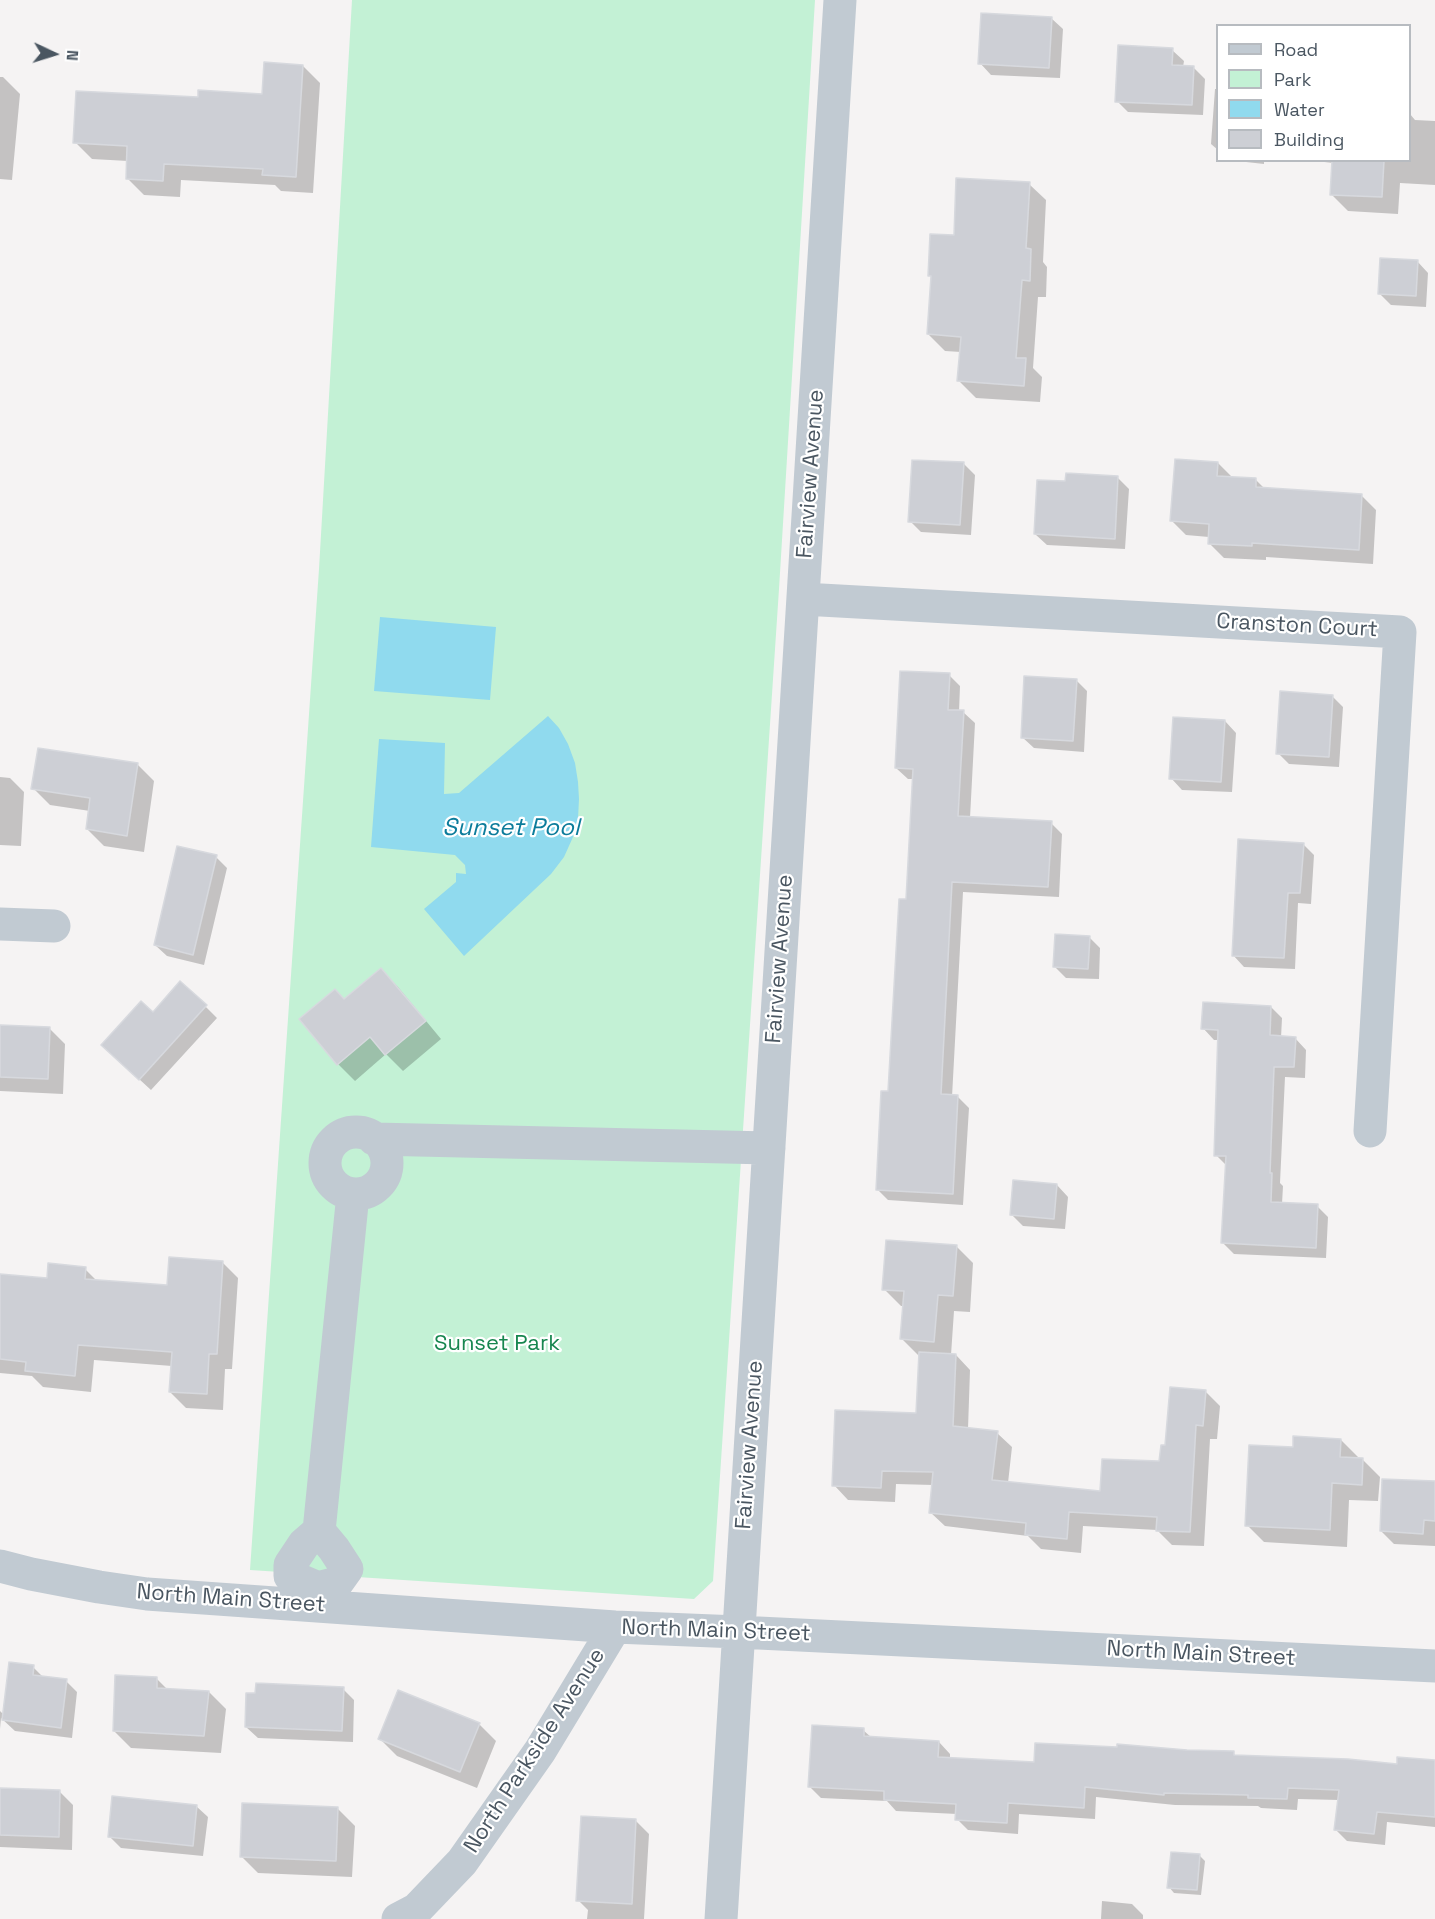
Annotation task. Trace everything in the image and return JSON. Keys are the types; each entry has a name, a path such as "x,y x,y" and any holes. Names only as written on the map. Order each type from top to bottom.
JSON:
{"street":[{"name":"Fairview Avenue","path":"721,1919 840,0"},
{"name":"Cranston Court","path":"803,599 1400,632 1370,1131"},
{"path":"0,924 54,927"},
{"path":"355,1132 365,1134 381,1146 386,1165 384,1174 372,1190 353,1194 335,1185 328,1177 325,1167 326,1157 336,1139 355,1132"},
{"path":"374,1139 769,1148"},
{"path":"318,1597 337,1583 347,1569 319,1531 353,1194"},
{"name":"North Main Street","path":"0,1566 99,1587 147,1594 318,1597 615,1627 1435,1666"},
{"name":"North Parkside Avenue","path":"398,1919 417,1909 462,1862 540,1750 615,1627"}],"green space":[{"name":"Sunset Park","path":"352,0 815,0 779,589 713,1581 694,1599 250,1570 319,569"}],"water":[{"path":"380,617 496,627 490,700 374,691"},
{"name":"Sunset Pool","path":"548,716 559,728 575,763 579,799 578,819 573,837 564,857 551,874 464,956 424,909 456,882 456,873 466,874 465,865 455,855 371,847 379,739 445,743 444,794 459,793"}],"building":[{"path":"981,13 1052,17 1049,68 978,64"},
{"path":"1118,45 1173,48 1172,65 1194,66 1192,105 1115,102"},
{"path":"264,62 303,65 296,177 262,175 263,169 164,164 163,181 126,179 127,146 73,143 76,91 198,97 198,90 262,94"},
{"path":"1332,162 1384,162 1382,197 1330,195"},
{"path":"956,178 1030,182 1026,248 1031,249 1030,281 1022,280 1016,358 1026,358 1024,386 957,381 961,337 927,334 931,276 928,276 930,234 954,235"},
{"path":"1380,258 1418,260 1416,296 1378,294"},
{"path":"1175,459 1218,462 1217,476 1256,478 1256,487 1362,494 1359,550 1252,543 1252,546 1208,544 1209,524 1170,521"},
{"path":"912,460 964,462 960,525 908,522"},
{"path":"1066,473 1118,476 1115,539 1034,534 1037,480 1065,481"},
{"path":"900,671 950,673 948,710 964,710 958,816 1052,821 1048,887 952,882 941,1094 958,1095 953,1194 876,1190 881,1091 888,1091 899,899 906,899 913,769 895,768"},
{"path":"1024,676 1077,679 1073,741 1021,738"},
{"path":"1280,691 1333,695 1329,757 1276,754"},
{"path":"1173,717 1225,720 1221,782 1169,779"},
{"path":"38,748 138,763 127,836 86,829 90,798 31,789"},
{"path":"1238,839 1304,843 1300,893 1288,893 1284,958 1232,956"},
{"path":"177,846 217,855 193,955 154,945"},
{"path":"1055,934 1090,936 1088,969 1053,967"},
{"path":"381,968 426,1021 385,1055 370,1037 337,1065 299,1019 335,989 344,999"},
{"path":"180,981 207,1005 139,1080 101,1045 141,1001 153,1012"},
{"path":"1203,1002 1271,1006 1270,1035 1296,1037 1294,1067 1274,1067 1271,1202 1318,1204 1316,1248 1221,1243 1226,1156 1214,1156 1218,1030 1201,1029"},
{"path":"0,1025 50,1027 48,1079 0,1077"},
{"path":"1013,1180 1057,1184 1054,1219 1010,1215"},
{"path":"886,1240 957,1245 953,1296 938,1295 934,1342 900,1339 904,1291 882,1290"},
{"path":"169,1257 223,1261 217,1354 209,1354 207,1394 169,1392 172,1352 78,1345 75,1376 25,1371 26,1362 0,1359 0,1274 47,1278 48,1263 86,1267 85,1279 167,1285"},
{"path":"919,1352 956,1354 953,1426 998,1431 992,1480 1100,1491 1102,1459 1159,1461 1161,1445 1165,1445 1170,1387 1206,1390 1203,1426 1196,1425 1190,1532 1156,1531 1157,1517 1069,1512 1067,1539 1025,1535 1026,1523 929,1513 933,1472 882,1471 881,1488 832,1486 835,1410 916,1413"},
{"path":"1293,1436 1341,1439 1340,1457 1363,1458 1362,1485 1332,1483 1330,1530 1245,1526 1249,1445 1293,1447"},
{"path":"1382,1479 1435,1481 1435,1521 1424,1520 1423,1534 1380,1531"},
{"path":"9,1662 34,1665 33,1675 67,1679 61,1728 2,1720"},
{"path":"115,1675 157,1677 157,1688 209,1691 204,1736 113,1731"},
{"path":"256,1683 344,1687 342,1731 245,1727 246,1693 255,1693"},
{"path":"398,1690 480,1723 460,1772 378,1739"},
{"path":"812,1725 864,1728 864,1736 939,1741 938,1757 1034,1762 1035,1743 1117,1747 1117,1744 1187,1750 1234,1751 1234,1755 1348,1759 1397,1764 1397,1757 1435,1760 1435,1817 1377,1812 1374,1834 1334,1830 1339,1790 1288,1788 1287,1799 1248,1798 1248,1795 1164,1793 1164,1795 1085,1787 1084,1808 1008,1803 1007,1823 955,1820 956,1804 884,1800 884,1791 808,1787"},
{"path":"0,1788 60,1790 59,1837 0,1835"},
{"path":"112,1796 197,1805 193,1846 108,1837"},
{"path":"242,1803 338,1807 336,1861 240,1857"},
{"path":"581,1816 636,1819 632,1904 576,1901"},
{"path":"1171,1852 1200,1854 1197,1890 1167,1888"}]}
